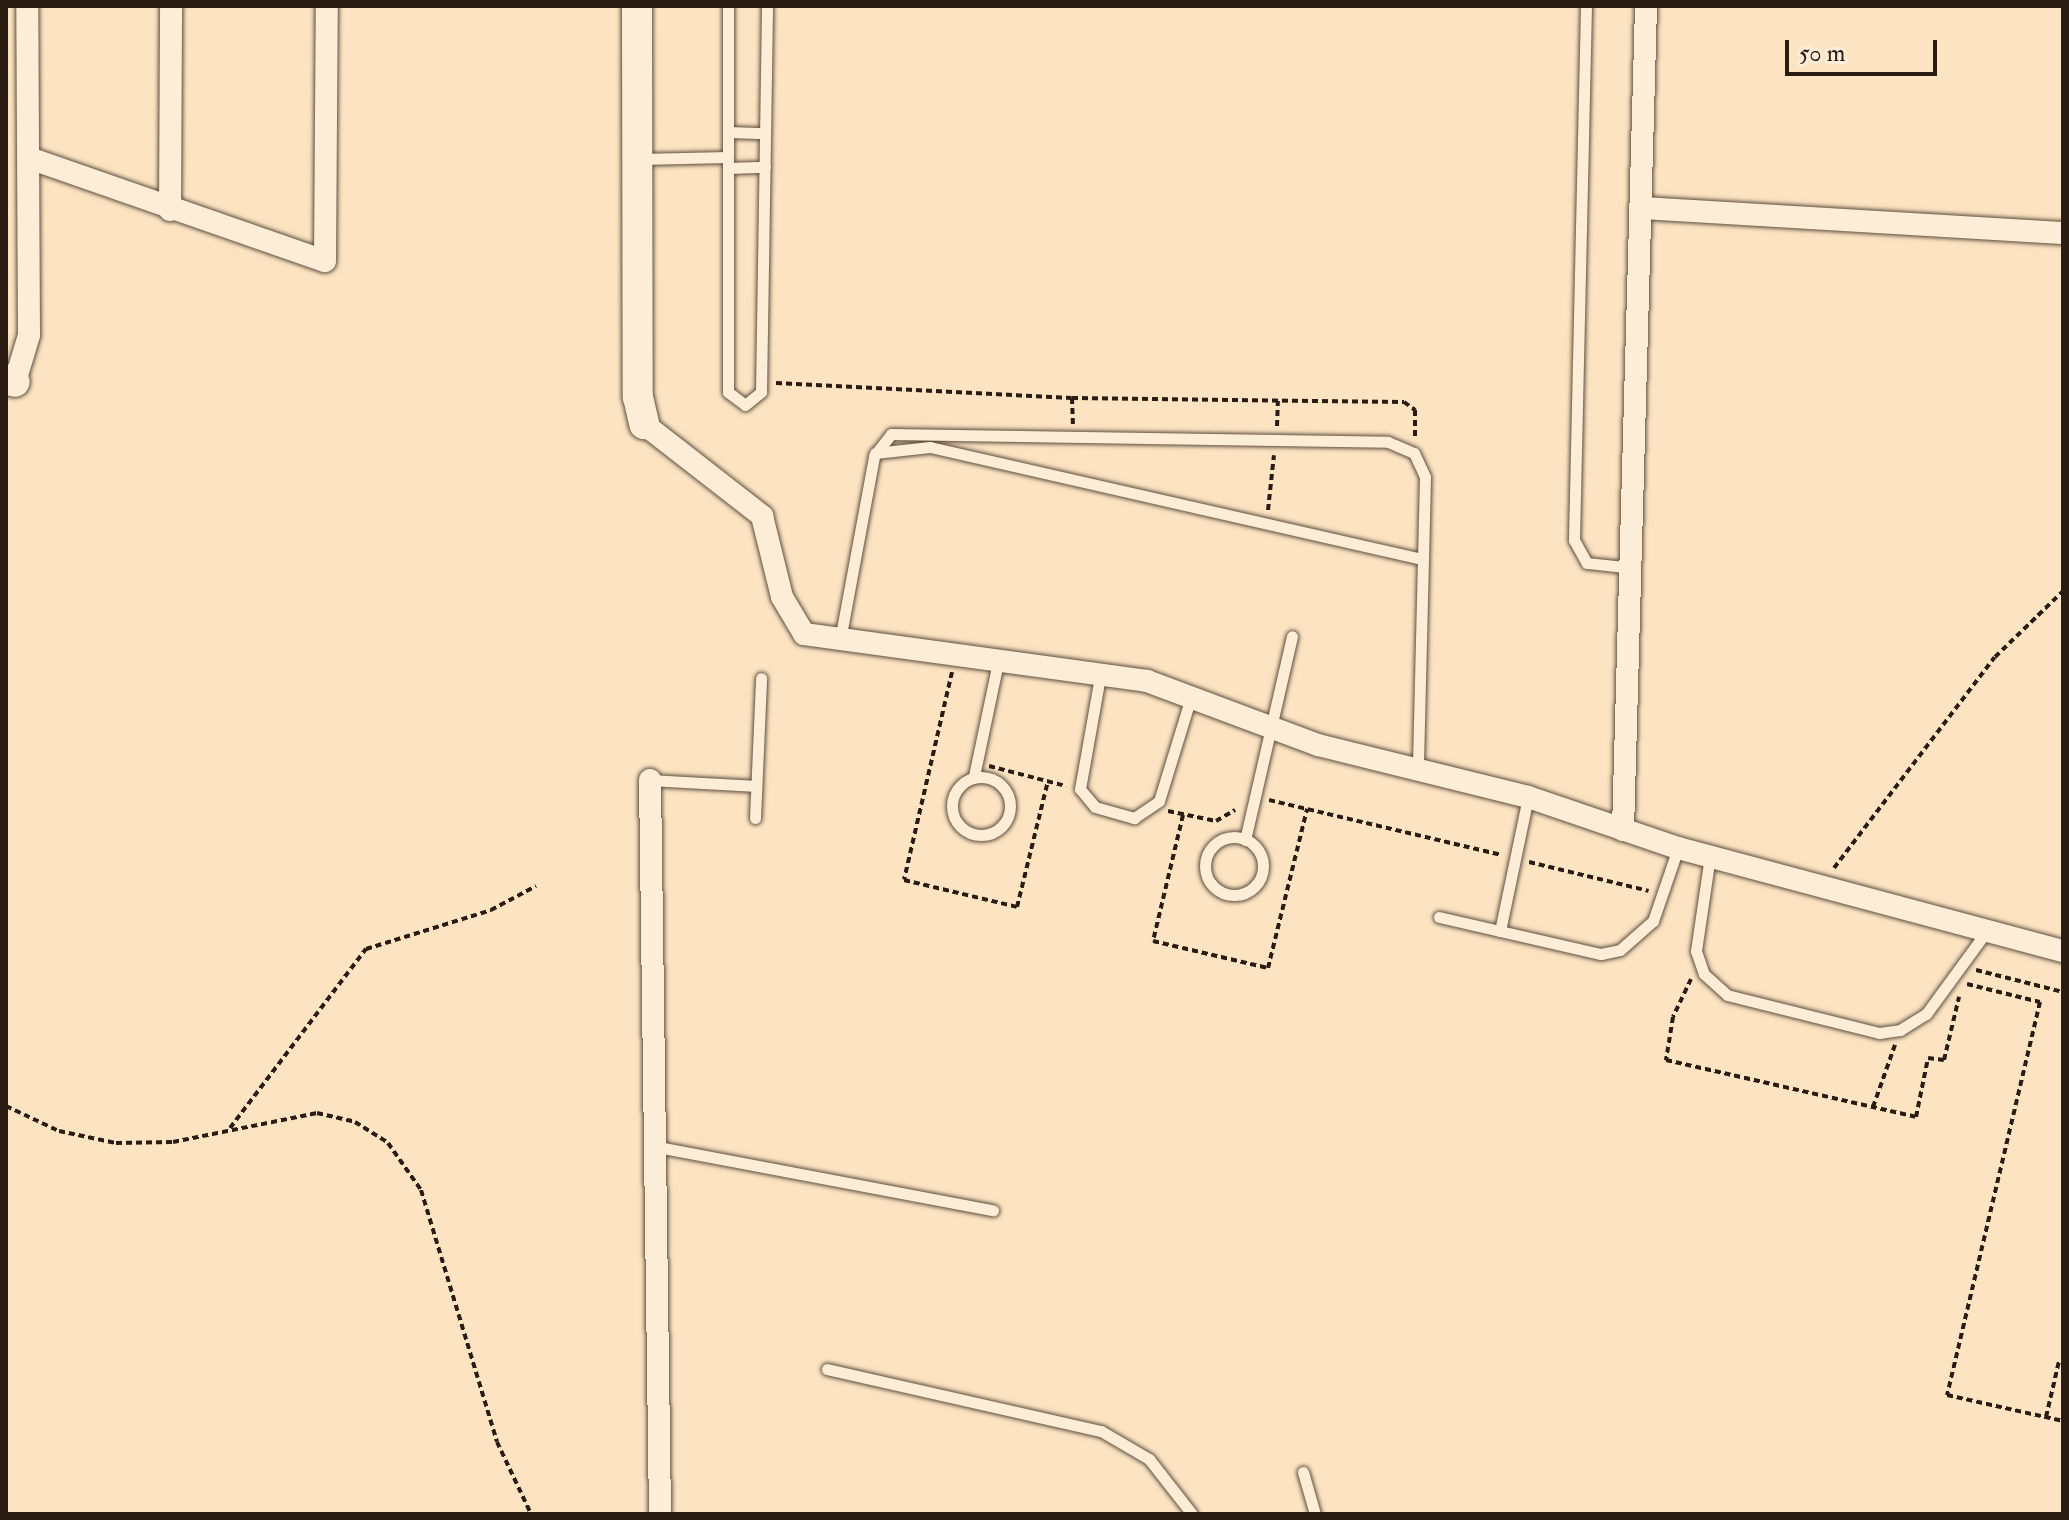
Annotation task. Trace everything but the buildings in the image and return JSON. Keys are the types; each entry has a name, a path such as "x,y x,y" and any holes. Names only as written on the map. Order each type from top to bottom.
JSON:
{"street":[{"path":"11,381 29,335 27,6"},
{"path":"170,210 171,6"},
{"path":"29,158 170,210 325,261 327,6"},
{"path":"637,6 638,397 644,424 678,457 753,505 773,541 778,583 795,623 804,634 955,658 1101,671 1191,697 1270,730 1528,797 1678,848 1823,882 1986,932 2063,951"},
{"path":"1623,830 1633,568 1646,6"},
{"path":"1641,208 2063,233"},
{"path":"650,780 658,1147 660,1514"}],"lane":[{"path":"728,6 728,392 751,404 761,382 767,6"},
{"path":"1586,6 1574,540 1587,563 1633,568"},
{"path":"728,132 765,133"},
{"path":"637,159 765,167"},
{"path":"840,640 875,453 899,432 1073,440 1388,442 1414,453 1425,477 1418,770"},
{"path":"875,453 930,447 1422,559"},
{"path":"1245,840 1292,636"},
{"path":"974,776 1009,789 994,835 962,830 954,821 962,784 974,776 998,662"},
{"path":"1101,671 1080,789 1095,807 1134,818 1154,808 1191,697"},
{"path":"755,818 761,678"},
{"path":"650,780 756,786"},
{"path":"1500,931 1528,797"},
{"path":"1216,839 1245,840 1262,850 1253,891 1243,897 1211,888 1206,877 1216,839"},
{"path":"1439,917 1601,954 1620,950 1645,933 1664,894 1678,848"},
{"path":"1710,856 1699,963 1727,995 1879,1033 1900,1030 1926,1014 1957,982 1986,932"},
{"path":"658,1147 993,1210"},
{"path":"827,1369 1101,1431 1156,1466 1192,1514"},
{"path":"1303,1472 1315,1514"}],"path":[{"path":"761,382 1072,398 1404,402 1416,416 1414,453"},
{"path":"1072,398 1073,440"},
{"path":"1267,524 1278,401"},
{"path":"1823,882 1995,657 2063,591"},
{"path":"955,658 904,880 1017,907 1048,781"},
{"path":"977,763 1080,789"},
{"path":"1154,808 1216,821 1236,810 1243,794 1664,894"},
{"path":"1183,815 1153,941 1268,968 1307,809"},
{"path":"228,1130 360,954 397,934 491,910 536,886"},
{"path":"1699,963 1673,1017 1666,1060 1916,1117 1928,1058 1944,1060 1957,982 2040,1002 1947,1395 2063,1421"},
{"path":"1963,967 2063,992"},
{"path":"1873,1107 1900,1030"},
{"path":"6,1106 59,1131 116,1143 173,1142 317,1113 372,1131 402,1157 421,1190 497,1442 531,1514"},
{"path":"2046,1417 2059,1361"}]}
